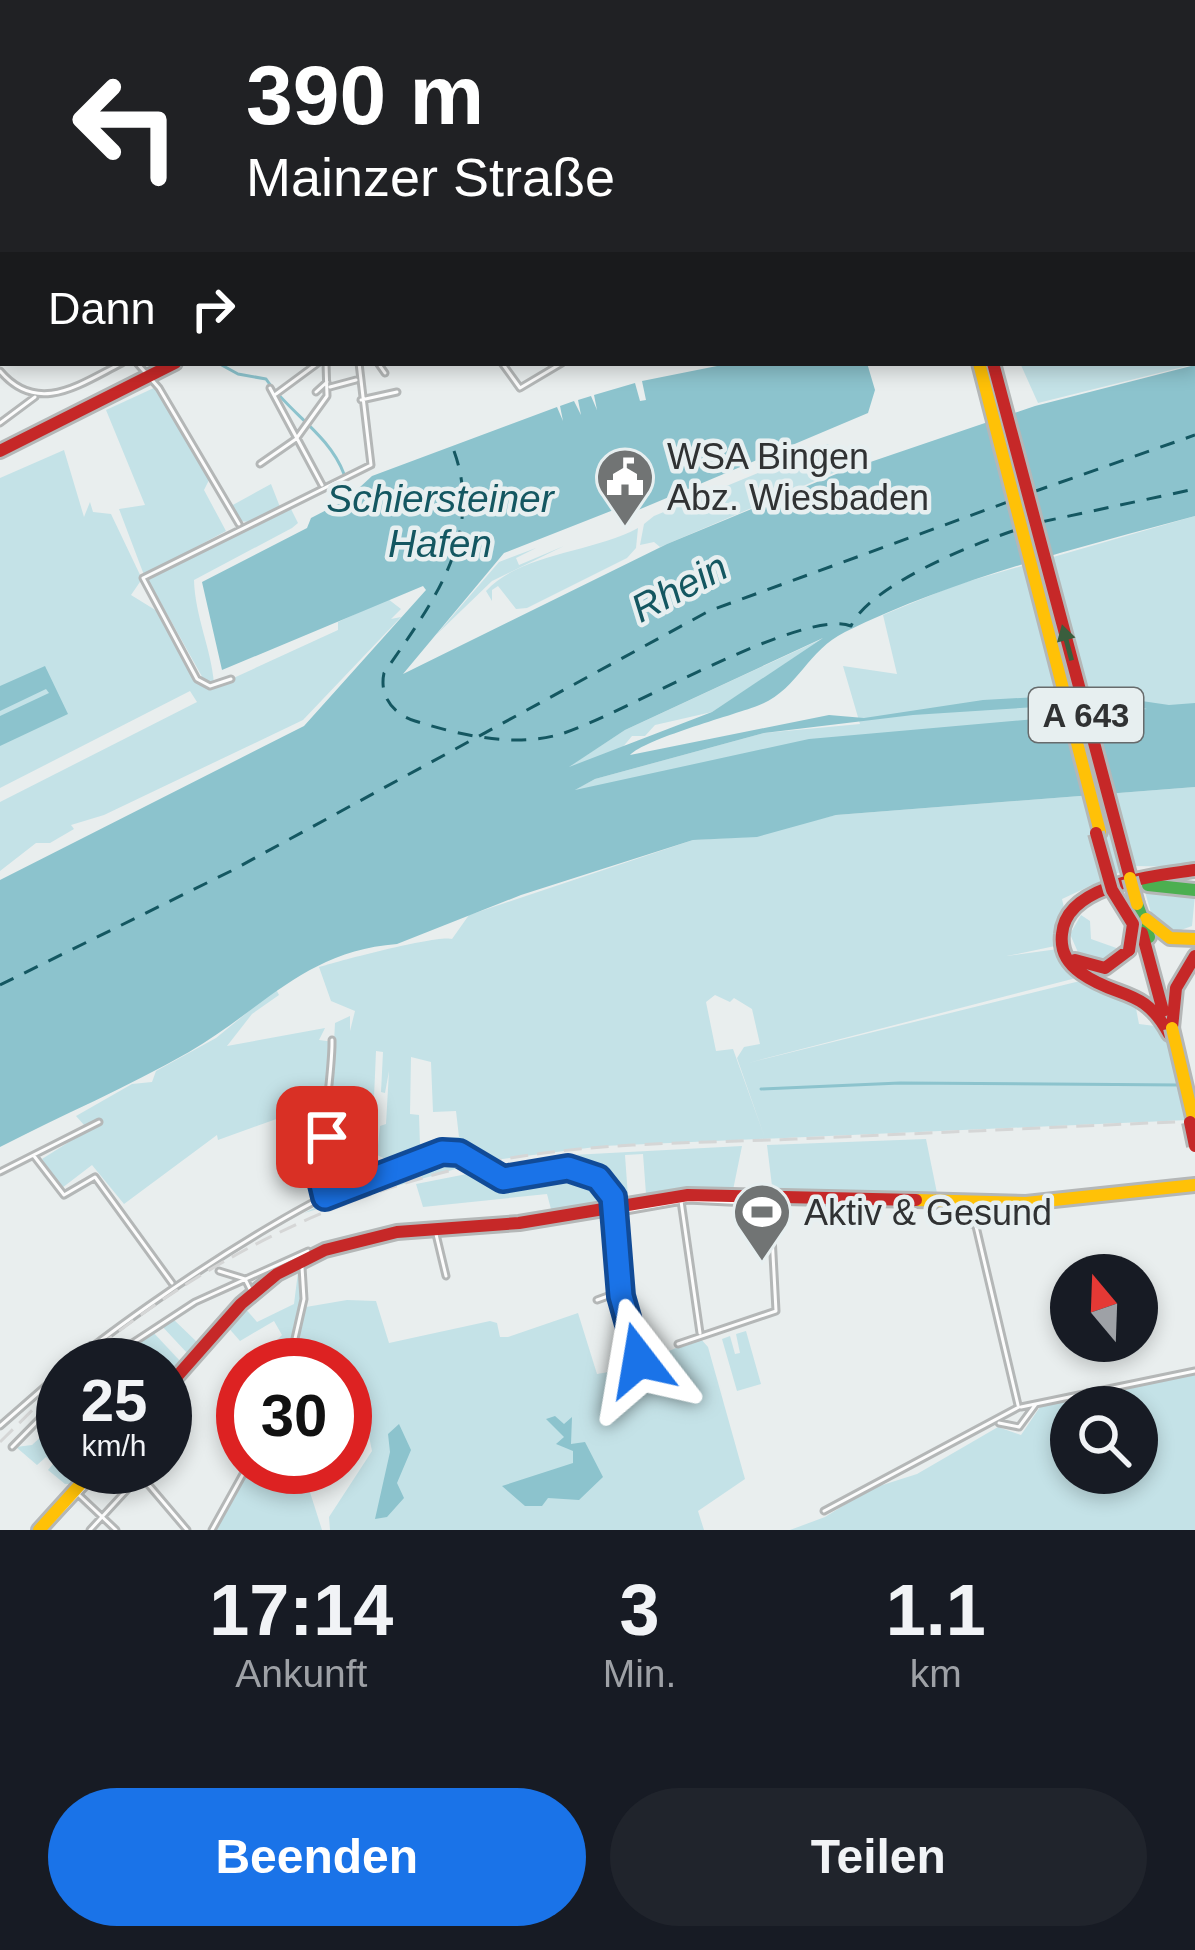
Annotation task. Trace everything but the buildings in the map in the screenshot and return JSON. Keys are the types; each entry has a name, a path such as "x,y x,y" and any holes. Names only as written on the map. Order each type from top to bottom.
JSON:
{"main road":[{"path":"2,449 170,366"},
{"name":"A 643","path":"980,366 1112,880 1140,927 1171,1031 1195,1146"},
{"name":"A 643","path":"994,366 1195,1126"},
{"path":"1056,660 1108,881 1134,928 1123,958 1095,969 1073,958 1065,935 1071,916 1095,898 1151,884 1195,890"},
{"path":"1171,1031 1144,996 1086,976 1066,958 1063,923 1074,908 1095,898 1195,870"},
{"path":"1137,904 1162,934 1195,939"},
{"path":"1171,1031 1176,988 1195,956"},
{"path":"192,1360 252,1293 285,1268 370,1238 519,1223 688,1196 965,1205 1090,1199 1195,1185"},
{"path":"42,1530 74,1494"}],"street":[{"path":"0,371 20,389 36,395 65,392 116,366"},
{"path":"140,366 241,525"},
{"path":"276,394 314,366"},
{"path":"260,464 296,439 328,384 326,366"},
{"path":"231,680 210,686 197,679 143,578 241,525 371,465 359,400 359,366"},
{"path":"380,366 385,373"},
{"path":"504,366 520,388 557,366"},
{"path":"316,392 328,384 359,379"},
{"path":"270,388 322,485"},
{"path":"359,400 397,392"},
{"path":"0,423 29,406 36,395"},
{"path":"325,1197 318,1168 327,1143 332,1040"},
{"path":"0,1172 99,1122"},
{"path":"105,1338 173,1285 325,1197 428,1156 459,1153 485,1171 513,1180 584,1169 607,1189 613,1208 614,1240 621,1293 631,1362 641,1359 621,1293"},
{"path":"34,1156 64,1195 95,1177 173,1285"},
{"path":"607,1189 614,1240"},
{"path":"755,1196 769,1212"},
{"path":"678,1344 776,1311 772,1197"},
{"path":"770,1220 772,1197"},
{"path":"681,1202 701,1335"},
{"path":"613,1208 745,1202 758,1218 770,1220"},
{"path":"965,1205 973,1226"},
{"path":"965,1205 1021,1407 1028,1416"},
{"path":"435,1228 446,1276"},
{"path":"139,1338 245,1279 304,1260 296,1338"},
{"path":"219,1271 245,1279 252,1293"},
{"path":"597,1300 621,1293"},
{"path":"824,1511 1021,1407 1195,1371"},
{"path":"0,1426 2,1417 36,1391"},
{"path":"996,1424 1018,1428 1038,1403"},
{"path":"1007,1416 1008,1425"},
{"path":"12,1447 36,1423"},
{"path":"78,1494 116,1530"},
{"path":"90,1530 125,1494"},
{"path":"157,1494 188,1530"},
{"path":"212,1530 232,1494"}],"shaded area":[{"path":"1021,366 1187,366 1038,403"},
{"path":"156,387 209,480 204,490 226,531 144,575 119,509 145,505 106,410"},
{"path":"828,444 839,465 850,466 660,547 654,542 640,545 644,524 654,516"},
{"path":"64,450 84,517 90,502 93,512 111,514 142,579 131,595 165,616 200,683 216,686 338,630 338,622 388,599 401,609 391,619 401,617 303,720 104,815 71,825 74,829 50,843 36,843 0,871 0,802 197,702 190,691 0,788 0,478"},
{"path":"271,484 280,507 250,522 238,521 231,506"},
{"path":"290,507 298,523 292,528 194,580 214,683 205,682 147,578"},
{"path":"1195,516 1195,710 569,793 595,779 764,733 860,724 843,666 897,674 883,615 956,585"},
{"path":"638,528 636,548 627,558 527,608 516,609 498,586 492,590 492,601 486,591 537,561"},
{"path":"564,546 492,581 436,635 499,562 536,548 516,558 519,565"},
{"path":"824,638 712,712 655,725 645,736 632,736 622,748 562,771 625,730"},
{"path":"1195,787 1195,867 1133,866 1062,899 1065,912 1057,925 1055,946 1007,956 1058,949 1080,977 748,1063 1080,981 1134,998 1139,1024 1163,1027 1188,1120 603,1146 487,1161 459,1151 420,1147 390,1161 377,1155 380,1126 386,1124 389,1071 385,1093 381,1092 383,1052 376,1051 371,1168 355,1174 360,1152 340,1146 339,1132 330,1133 329,1096 284,1098 282,1093 282,1117 218,1140 217,1135 124,1204 92,1165 62,1188 42,1159 99,1123 84,1125 76,1116 132,1084 152,1082 156,1071 216,1038 276,989 279,995 252,1014 227,1046 325,1028 319,1040 334,1042 335,1023 350,1016 350,1031 355,1011 331,1001 319,967 410,944 452,939 469,915 693,840 746,837 836,815","holes":["715,995 730,1002 734,998 752,1009 760,1044 744,1047 737,1058 765,1138 733,1049 716,1051 706,1002","411,1057 431,1062 433,1112 456,1111 459,1137 437,1138 420,1146 419,1115 410,1114"]},
{"path":"1168,889 1195,895 1192,926 1170,934 1153,920 1145,892 1175,897"},
{"path":"1081,915 1090,921 1091,939 1122,950 1102,962 1080,957 1070,934"},
{"path":"926,1139 937,1193 781,1191 772,1186 767,1145"},
{"path":"742,1146 733,1190 646,1194 643,1154 625,1155 628,1197 618,1199 583,1169 567,1167 523,1178 488,1169 572,1155"},
{"path":"453,1158 466,1166 304,1213 376,1179"},
{"path":"477,1172 510,1186 581,1174 597,1185 603,1203 552,1213 547,1194 423,1207 416,1184"},
{"path":"298,1272 302,1304 292,1338 279,1338 282,1335 274,1321 245,1338 237,1338 226,1325 243,1306 257,1322 294,1304"},
{"path":"244,1294 192,1355 192,1338 173,1338 160,1324 172,1318 198,1343"},
{"path":"376,1301 389,1343 490,1321 497,1323 500,1337 508,1337 578,1313 597,1374 626,1369 700,1338 708,1347 745,1479 698,1511 704,1530 330,1530 329,1517 344,1494 372,1494 372,1338 297,1338 306,1307"},
{"path":"746,1331 761,1384 737,1391 722,1339 730,1336 735,1354 740,1353 736,1334"},
{"path":"1195,1374 1195,1530 790,1530 825,1517 870,1489 917,1474 998,1427 1021,1435 1040,1407 1050,1405 1050,1494 1158,1494 1158,1386 1139,1386"},
{"path":"36,1441 36,1464 16,1447"},
{"path":"234,1494 311,1494 322,1530 213,1530"}],"water":[{"path":"717,366 868,366 875,390 868,413 631,513 616,509 504,553 403,674 667,544 841,472 1035,406 1195,366 1195,516 1017,566 887,613 832,640 771,699 670,735 630,755 829,715 864,718 983,700 1094,694 1169,705 1195,703 1195,787 836,815 757,837 693,840 521,895 397,944 336,958 286,984 189,1052 0,1147 0,880 304,726 426,590 423,586 222,670 202,582 307,528 311,518 346,500 372,476 557,407 563,421 560,406 574,401 581,415 578,400 591,396 597,410 594,395 635,383 640,401 646,400 642,381","holes":["823,638 712,712 569,767 625,730","1115,702 1147,709 809,739 575,790 595,779 764,733 913,715"]},
{"path":"45,666 68,714 0,746 0,716 49,693 46,689 0,711 0,686"},
{"path":"555,1416 564,1424 572,1417 571,1444 585,1442 603,1477 579,1500 548,1498 542,1506 525,1506 502,1486 573,1463 573,1451 556,1444 564,1437 546,1419"},
{"path":"399,1424 411,1450 397,1483 404,1498 387,1517 375,1519 390,1452 388,1434"}],"waterway":[{"name":"Schiersteiner Hafen","path":"223,366 266,379 329,447 344,474"},
{"path":"761,1089 900,1083 1181,1085"}],"ferry route":[{"path":"1033,492 1195,435"},
{"path":"454,451 462,482 458,541 435,596 384,673 384,689 389,703 407,718 487,738 525,740 561,734 794,632 827,624 851,626 881,594 905,579 960,551 1032,525"},
{"path":"1041,522 1195,489"},
{"path":"0,985 231,871 709,611 1024,496"}],"railway":[{"path":"111,1338 177,1290 286,1229 401,1184 461,1168 557,1151 625,1146 1195,1121"},
{"path":"0,1442 36,1407"}],"traffic: fast":[{"path":"1148,885 1195,890"},
{"path":"1137,904 1149,937"}],"traffic: slow":[{"path":"980,366 1100,832"},
{"path":"1130,878 1137,904"},
{"path":"1146,919 1170,938 1195,939"},
{"path":"1172,1028 1195,1126"},
{"path":"916,1200 1026,1203 1195,1185"},
{"path":"39,1530 72,1494"}],"traffic: jam":[{"path":"0,451 169,366"},
{"path":"994,366 1130,878"},
{"path":"1096,833 1112,890 1133,924 1129,950"},
{"path":"1169,1034 1140,1001 1076,969 1064,951 1062,934 1067,917 1096,893 1137,879 1195,870"},
{"path":"1142,933 1163,1011"},
{"path":"1075,960 1105,968 1129,950"},
{"path":"1172,1028 1176,988 1195,956"},
{"path":"1190,1122 1195,1146"},
{"path":"192,1359 241,1304 277,1274 325,1250 397,1232 519,1223 688,1195 916,1200"}],"place":[{"name":"WSA Bingen Abz. Wiesbaden","path":"625,528"},
{"name":"Aktiv & Gesund","path":"762,1263"}],"route":[{"path":"327,1137 318,1168 325,1197 442,1152 459,1153 503,1179 519,1180 568,1168 584,1169 598,1178 613,1197 621,1296 639,1360"}],"water label":[{"name":"Rhein","path":"679,587"}]}
